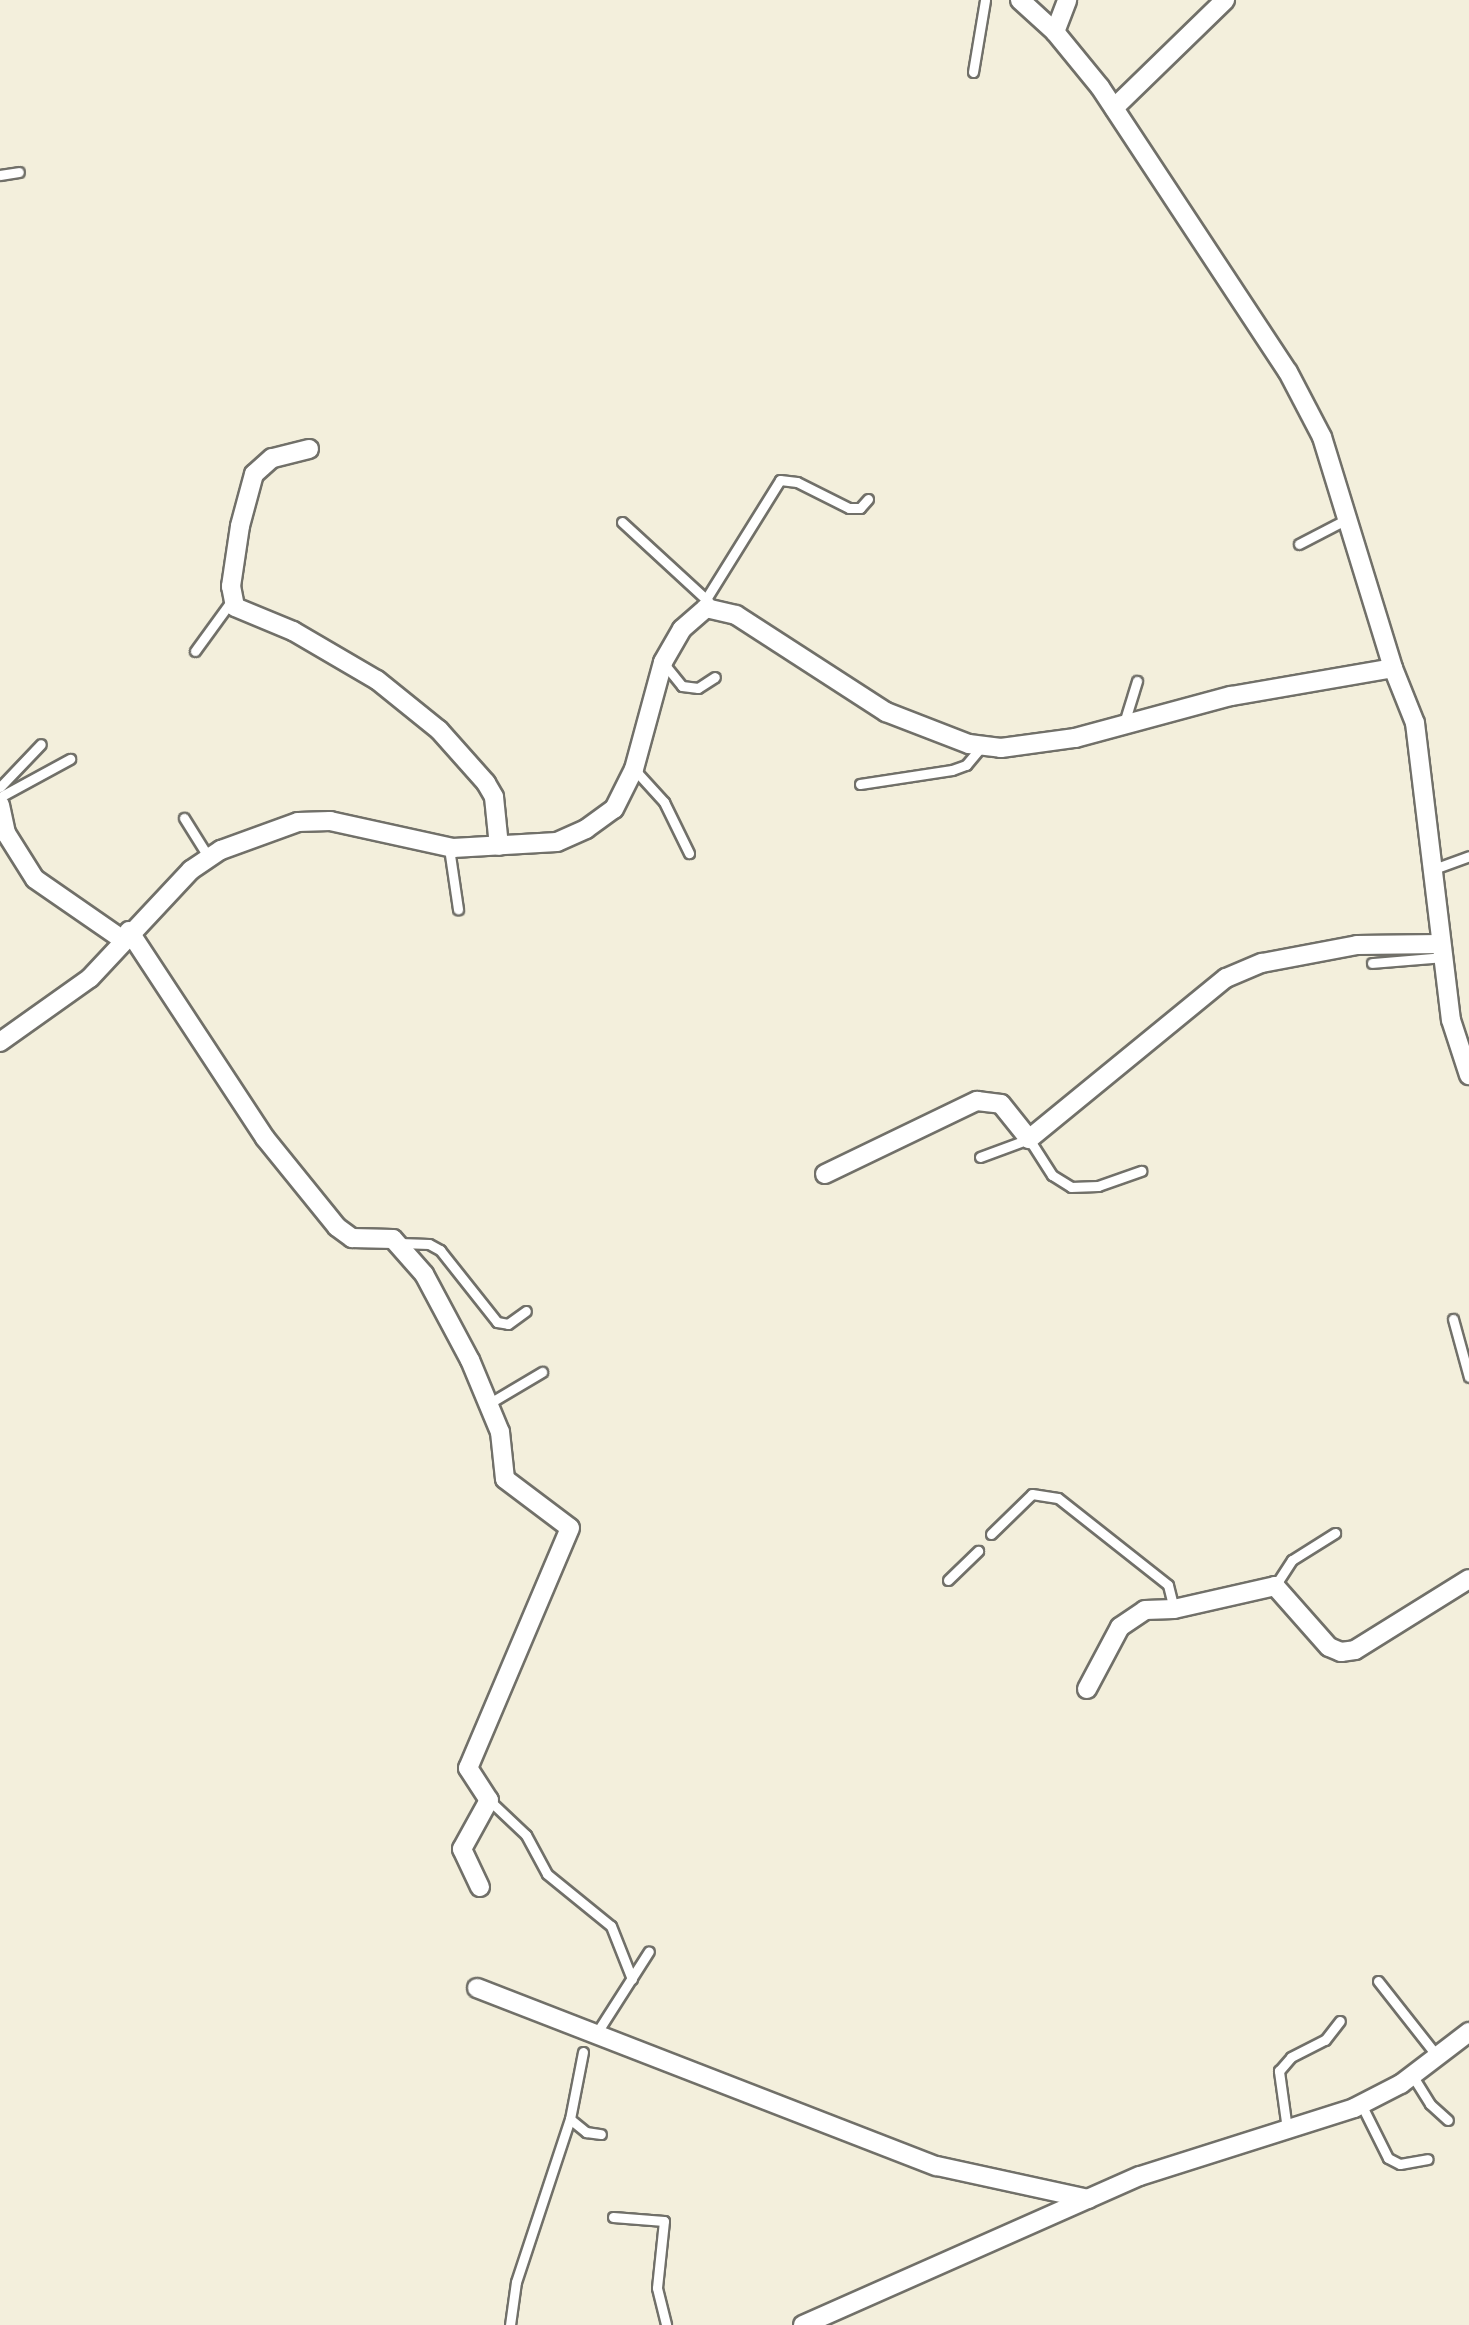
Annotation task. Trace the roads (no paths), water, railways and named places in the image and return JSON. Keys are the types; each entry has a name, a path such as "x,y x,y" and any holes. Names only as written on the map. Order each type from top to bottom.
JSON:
{"street":[{"path":"1020,0 1055,32 1114,108 1288,372 1322,437 1393,668 1415,723 1451,1020 1469,1075"},
{"path":"1055,32 1067,0"},
{"path":"1114,108 1225,0"},
{"path":"309,449 272,458 254,474 240,526 232,600 237,609 293,631 377,680 439,730 486,783 494,797 499,846"},
{"path":"0,1042 58,1006 209,858 298,822 330,821 449,848 557,842 586,829 614,809 634,769 663,662 695,614 710,603 736,615 886,712 982,746 1075,738 1231,696 1393,668"},
{"path":"0,805 6,833 35,879 126,936 265,1138 337,1227 352,1238 387,1237 399,1243 424,1274 500,1432 505,1479 563,1519 570,1533 526,1621 468,1768 489,1800 462,1852 480,1887"},
{"path":"825,1174 977,1101 1001,1104 1029,1139 1226,978 1262,963 1357,945 1442,950"},
{"path":"1087,1689 1130,1616 1275,1586 1329,1647 1341,1652 1355,1650 1469,1579"},
{"path":"477,1988 588,2040 937,2166 1088,2199"},
{"path":"803,2325 1140,2176 1361,2104 1412,2075 1469,2032"}],"lane":[{"path":"973,72 985,0"},
{"path":"0,175 19,172"},
{"path":"622,522 710,603 780,480 797,482 849,508 860,508 868,499"},
{"path":"1299,544 1347,519"},
{"path":"195,651 232,600"},
{"path":"663,662 682,686 698,688 715,677"},
{"path":"1123,726 1137,681"},
{"path":"0,787 41,744"},
{"path":"860,784 952,770 966,765 982,746"},
{"path":"0,797 70,759"},
{"path":"634,769 664,802 689,853"},
{"path":"184,818 209,858"},
{"path":"449,848 458,909"},
{"path":"1434,869 1469,856"},
{"path":"1372,963 1442,950"},
{"path":"980,1157 1029,1139 1052,1175 1071,1187 1098,1186 1141,1171"},
{"path":"399,1243 429,1244 440,1250 497,1322 508,1324 526,1311"},
{"path":"1453,1319 1469,1377"},
{"path":"488,1404 542,1372"},
{"path":"991,1534 1032,1494 1058,1498 1168,1585 1174,1609"},
{"path":"1275,1586 1292,1560 1335,1533"},
{"path":"948,1580 978,1551"},
{"path":"489,1800 526,1835 547,1874 611,1926 632,1979"},
{"path":"510,2325 516,2282 570,2119 588,2040 649,1951"},
{"path":"1378,1981 1437,2056"},
{"path":"1287,2129 1279,2071 1291,2057 1325,2040 1340,2021"},
{"path":"1412,2075 1430,2104 1448,2120"},
{"path":"1361,2104 1388,2158 1400,2164 1428,2159"},
{"path":"570,2119 586,2132 601,2134"},
{"path":"613,2217 664,2221 657,2288 666,2325"}]}
